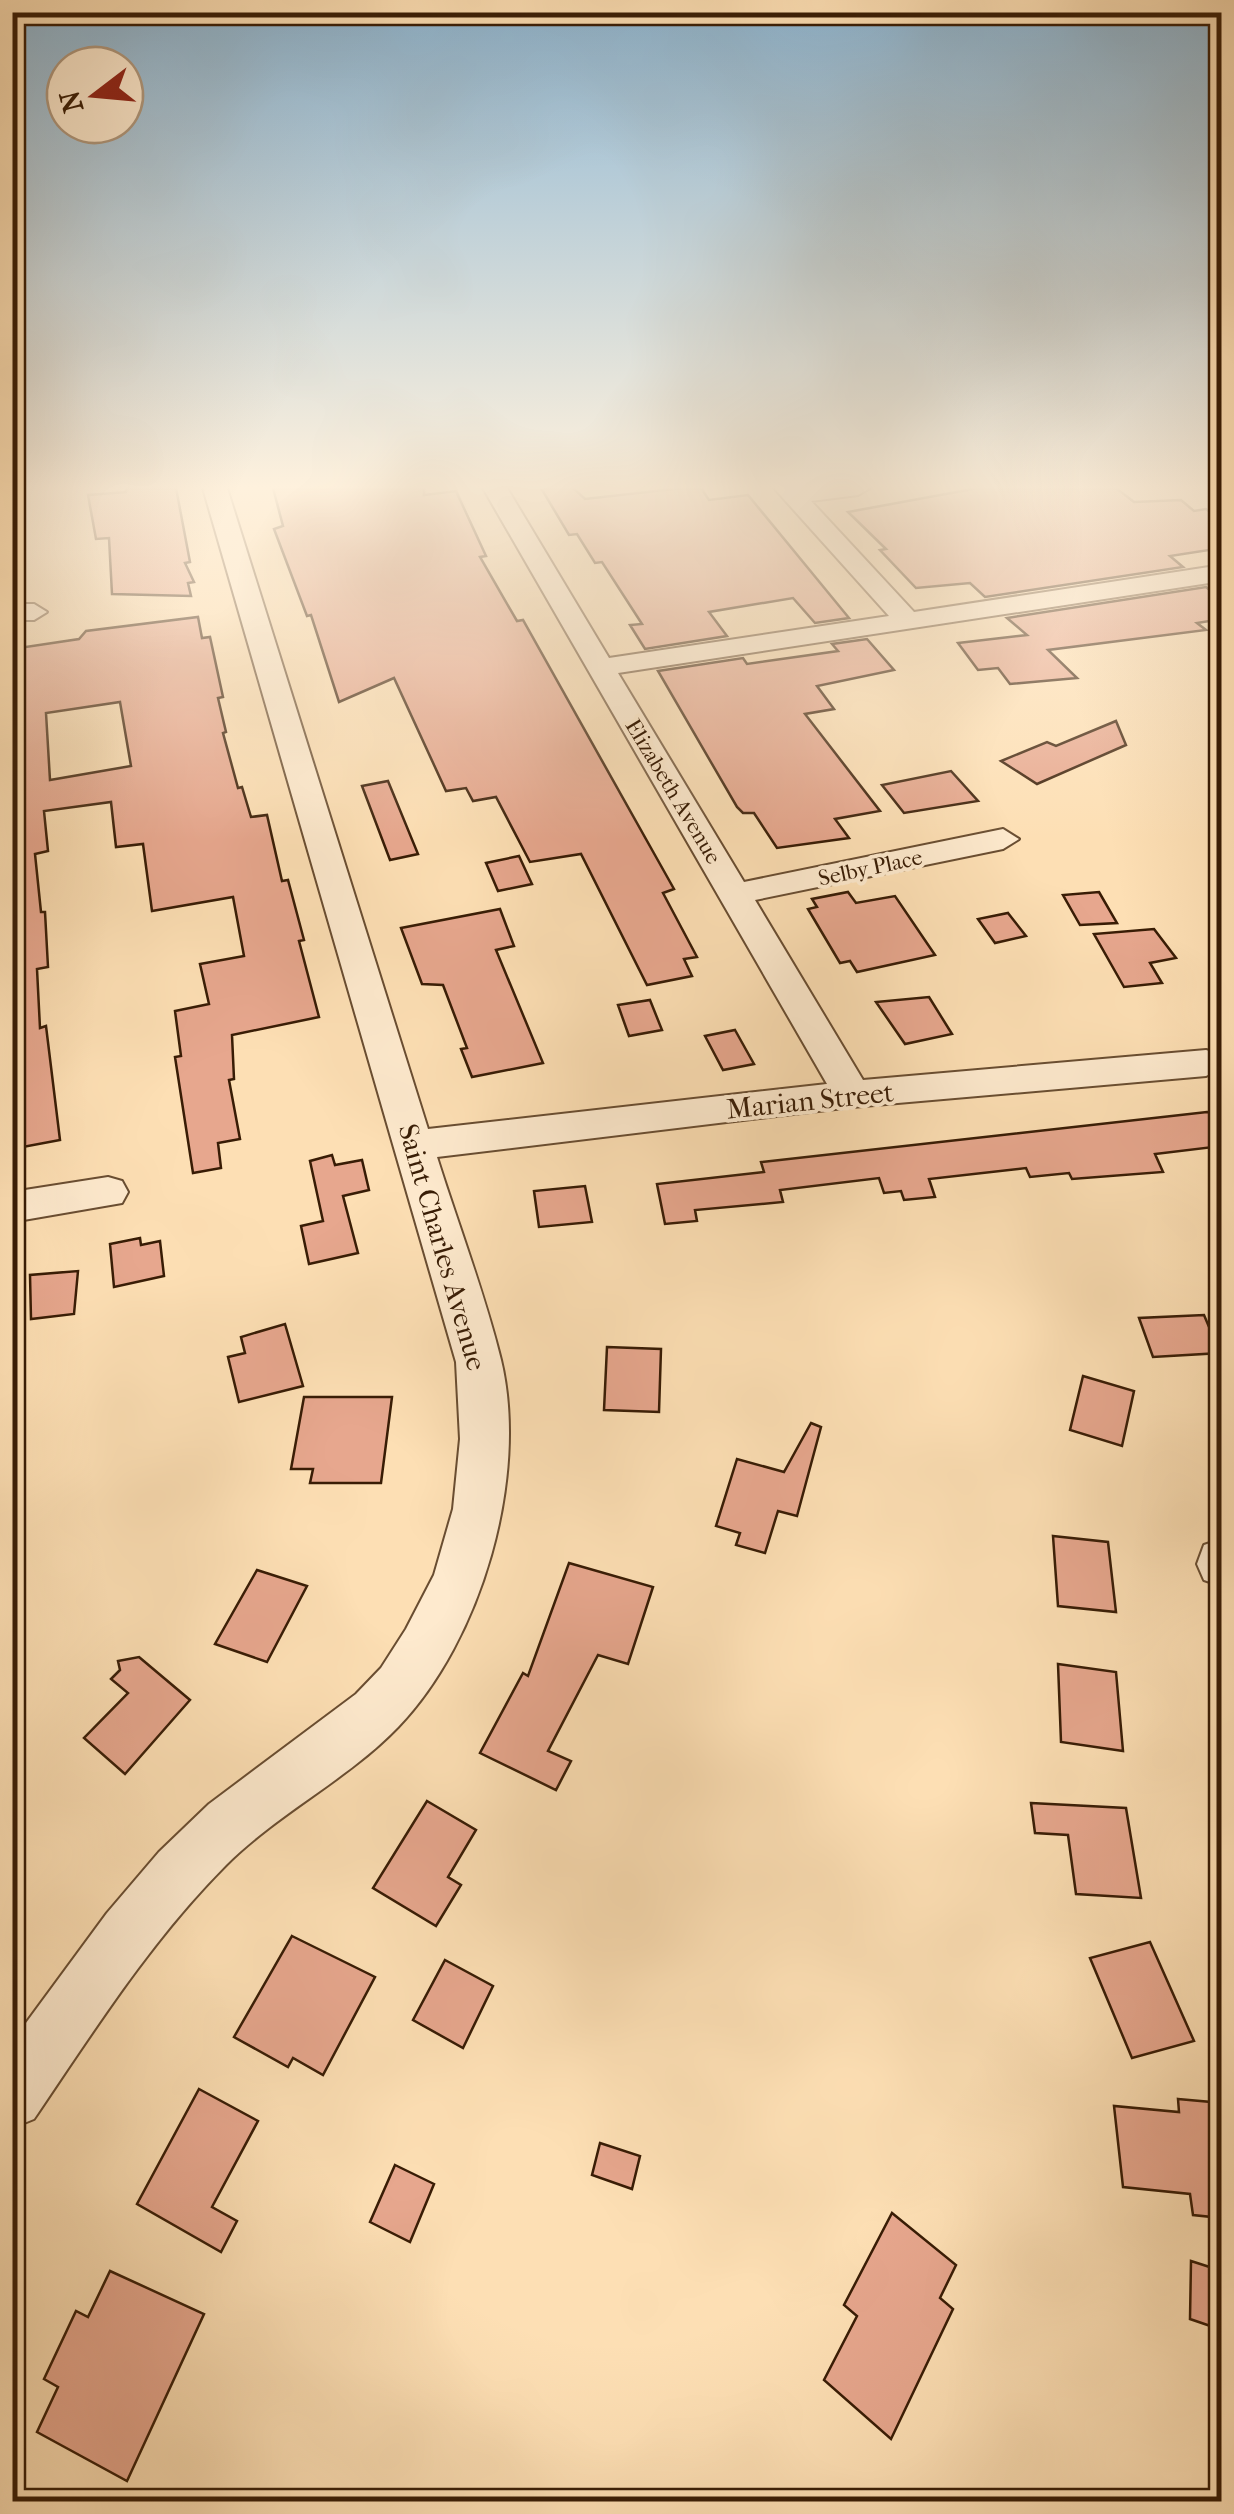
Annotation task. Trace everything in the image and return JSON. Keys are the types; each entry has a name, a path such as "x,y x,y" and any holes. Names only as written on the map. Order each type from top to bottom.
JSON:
{"street":[{"name":"Saint Charles Avenue","path":"12,2097 92,1980 208,1843 312,1764 397,1691 452,1600 479,1513 487,1438 479,1362 251,605"},
{"name":"Elizabeth Avenue","path":"563,605 852,1094"},
{"path":"894,605 907,620"},
{"path":"599,668 1005,605"},
{"name":"Selby Place","path":"737,894 1003,839"},
{"name":"Marian Street","path":"416,1145 852,1094 1206,1063"},
{"path":"12,1207 108,1192"}],"building":[{"path":"303,605 508,605 517,621 523,620 674,889 663,893 697,957 684,959 692,976 647,985 581,854 530,862 496,797 473,801 466,788 446,791 394,678 339,702 311,615 307,616"},
{"path":"630,605 749,605 709,612 727,636 645,649 630,625 642,624"},
{"path":"799,605 839,605 849,618 815,623"},
{"path":"1088,605 1222,605 1222,619 1197,623 1206,630 1048,650 1077,678 1010,684 998,668 978,670 958,643 1027,635 1007,618"},
{"path":"198,617 202,638 210,637 223,697 218,698 226,732 223,733 238,788 242,787 251,817 267,815 282,881 288,880 304,940 299,941 319,1017 232,1035 234,1079 229,1080 240,1139 218,1143 221,1168 193,1173 175,1057 181,1056 175,1011 209,1004 200,964 244,956 233,897 152,911 143,844 116,847 111,802 44,811 48,851 35,854 41,912 45,912 48,967 37,969 40,1028 46,1026 60,1140 12,1149 12,649 79,639 86,631","holes":["120,702 131,766 50,780 46,713"]},
{"path":"867,639 894,670 817,686 834,709 805,714 880,811 835,819 849,838 777,848 754,813 743,813 737,807 658,671 743,658 747,664 838,651 832,644"},
{"path":"1116,721 1126,745 1037,784 1001,761 1047,742 1056,746"},
{"path":"951,771 978,801 904,813 882,785"},
{"path":"388,781 418,854 390,860 362,786"},
{"path":"519,856 532,884 498,891 486,863"},
{"path":"848,892 856,903 895,896 935,955 857,972 850,961 840,963 808,909 817,907 812,899"},
{"path":"1099,892 1117,923 1080,925 1063,895"},
{"path":"500,909 514,946 496,950 543,1063 472,1077 461,1049 467,1048 443,985 422,984 401,928"},
{"path":"1008,913 1026,936 995,943 978,919"},
{"path":"1154,929 1176,958 1150,963 1162,983 1124,987 1094,934"},
{"path":"929,997 952,1034 905,1044 876,1002"},
{"path":"650,1000 662,1030 629,1036 618,1005"},
{"path":"735,1030 754,1064 723,1070 705,1036"},
{"path":"1207,1112 1222,1114 1222,1146 1155,1154 1163,1172 1072,1179 1069,1173 1030,1177 1026,1168 929,1179 935,1197 904,1200 901,1191 884,1193 879,1178 780,1190 783,1202 695,1210 697,1221 665,1224 657,1184 764,1172 761,1162"},
{"path":"332,1155 335,1165 362,1160 369,1190 343,1196 358,1253 309,1264 301,1226 323,1221 310,1161"},
{"path":"585,1186 592,1222 539,1227 534,1191"},
{"path":"140,1238 141,1245 160,1241 164,1276 114,1287 110,1244"},
{"path":"78,1271 74,1314 31,1319 30,1275"},
{"path":"1204,1315 1220,1353 1153,1357 1139,1318"},
{"path":"285,1324 303,1386 239,1402 228,1357 245,1353 241,1337"},
{"path":"607,1347 661,1349 659,1412 604,1410"},
{"path":"1083,1376 1134,1391 1122,1446 1070,1430"},
{"path":"304,1397 392,1397 381,1483 310,1483 313,1469 291,1469"},
{"path":"811,1423 821,1427 797,1516 778,1511 765,1553 736,1545 740,1533 716,1526 737,1459 784,1472"},
{"path":"1053,1536 1108,1542 1116,1612 1058,1606"},
{"path":"569,1563 653,1587 628,1664 598,1655 548,1751 571,1761 556,1790 480,1753 523,1673 528,1676"},
{"path":"257,1570 307,1586 267,1662 215,1644"},
{"path":"139,1657 190,1700 125,1774 84,1738 128,1693 111,1679 120,1670 118,1661"},
{"path":"1058,1664 1116,1672 1123,1751 1061,1742"},
{"path":"427,1801 476,1830 448,1877 461,1885 436,1926 373,1888"},
{"path":"1031,1803 1126,1808 1141,1898 1076,1894 1068,1835 1035,1833"},
{"path":"292,1936 375,1977 323,2075 293,2058 288,2067 234,2037"},
{"path":"1150,1942 1194,2041 1132,2058 1090,1958"},
{"path":"445,1960 493,1986 463,2048 413,2020"},
{"path":"199,2089 258,2121 212,2207 237,2221 221,2252 137,2204"},
{"path":"1178,2099 1222,2103 1222,2218 1193,2215 1190,2194 1123,2187 1114,2106 1179,2112"},
{"path":"600,2143 640,2156 632,2189 592,2175"},
{"path":"395,2165 434,2184 410,2242 370,2222"},
{"path":"892,2213 956,2265 940,2298 953,2309 891,2439 824,2380 857,2316 844,2305"},
{"path":"1191,2261 1222,2271 1222,2330 1190,2319"},
{"path":"110,2271 204,2314 127,2481 37,2432 58,2387 44,2379 76,2311 88,2317"}]}
